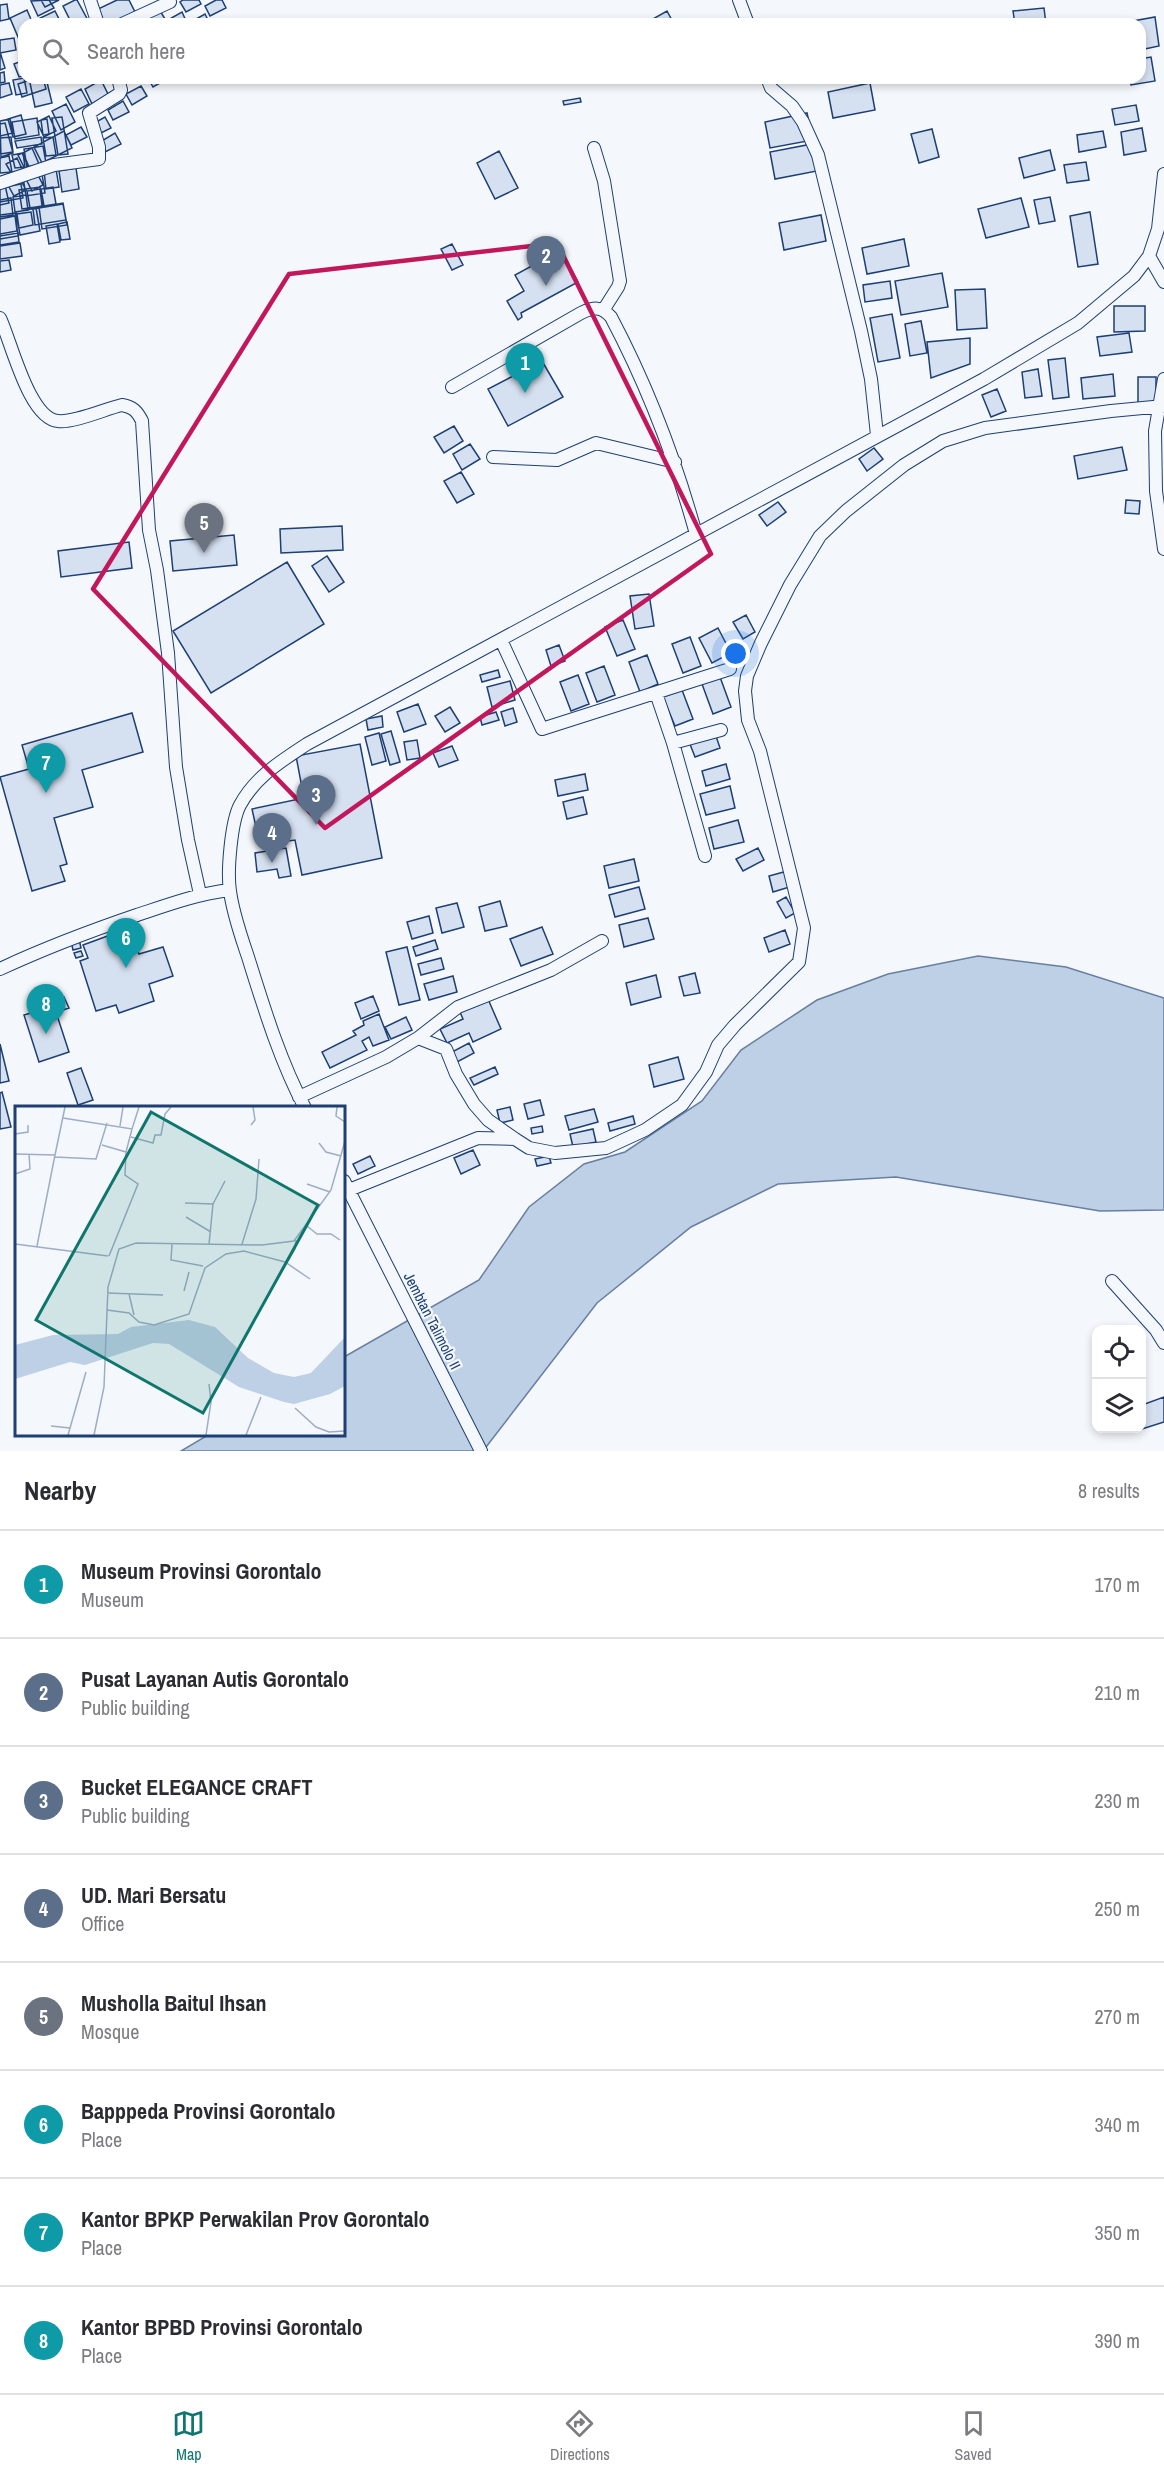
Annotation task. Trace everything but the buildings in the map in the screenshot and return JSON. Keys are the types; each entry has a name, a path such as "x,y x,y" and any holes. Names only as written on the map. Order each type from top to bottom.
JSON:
{"street":[{"path":"90,0 96,18"},
{"path":"739,0 745,18"},
{"path":"135,18 170,2"},
{"path":"0,183 54,165 99,159 99,147 89,113 119,94 121,90 119,84"},
{"path":"769,84 771,88 792,105 803,122 818,155 861,331 871,379 877,435"},
{"path":"594,148 604,181 620,281 604,309"},
{"path":"602,941 551,970 458,1007 418,1038 302,1102 258,989 229,890 229,865 239,808 250,788 263,773 307,744 984,379 1078,323 1134,276 1149,256 1158,229 1164,174"},
{"path":"1149,256 1164,282"},
{"path":"452,387 581,313 596,308 604,309 611,316 641,374 675,462 696,534"},
{"path":"0,318 29,392 37,406 47,416 56,422 66,421 122,405 137,412 142,421 149,530 168,653 176,766 188,840 200,894"},
{"path":"1164,379 1155,430 1156,491 1164,549"},
{"path":"418,1038 446,1049 456,1074 474,1104 488,1120 529,1148 539,1151 582,1152 606,1148 645,1130 682,1105 706,1072 718,1046 735,1025 799,962 804,928 760,751 748,720 745,691 747,676 761,643 790,585 820,536 846,510 904,465 943,441 985,428 1161,406"},
{"path":"493,458 557,460 596,443 675,462"},
{"path":"501,640 542,729 730,669"},
{"path":"656,693 673,743 705,856"},
{"path":"673,743 721,730"},
{"path":"0,969 86,932 200,894 229,890"},
{"path":"346,1185 478,1138 515,1139"},
{"name":"Jembtan Talimolo II","path":"346,1185 481,1451"},
{"path":"1112,1281 1156,1330 1164,1343"}],"highlighted area":[{"path":"557,243 711,554 325,828 93,589 289,274"}],"water":[{"path":"978,956 1066,967 1164,998 1164,1210 1100,1211 896,1177 778,1184 691,1227 597,1303 483,1451 181,1451 206,1436 345,1436 345,1356 479,1280 529,1207 584,1164 625,1152 702,1101 741,1050 817,1000 888,974"}],"place":[{"name":"Pusat Layanan Autis Gorontalo","path":"546,286"},
{"name":"Museum Provinsi Gorontalo","path":"525,393"},
{"name":"Musholla Baitul Ihsan","path":"204,553"},
{"name":"Kantor BPKP Perwakilan Prov Gorontalo","path":"46,793"},
{"name":"Bucket ELEGANCE CRAFT","path":"316,825"},
{"name":"UD. Mari Bersatu","path":"272,863"},
{"name":"Bapppeda Provinsi Gorontalo","path":"126,968"},
{"name":"Kantor BPBD Provinsi Gorontalo","path":"46,1034"}]}
